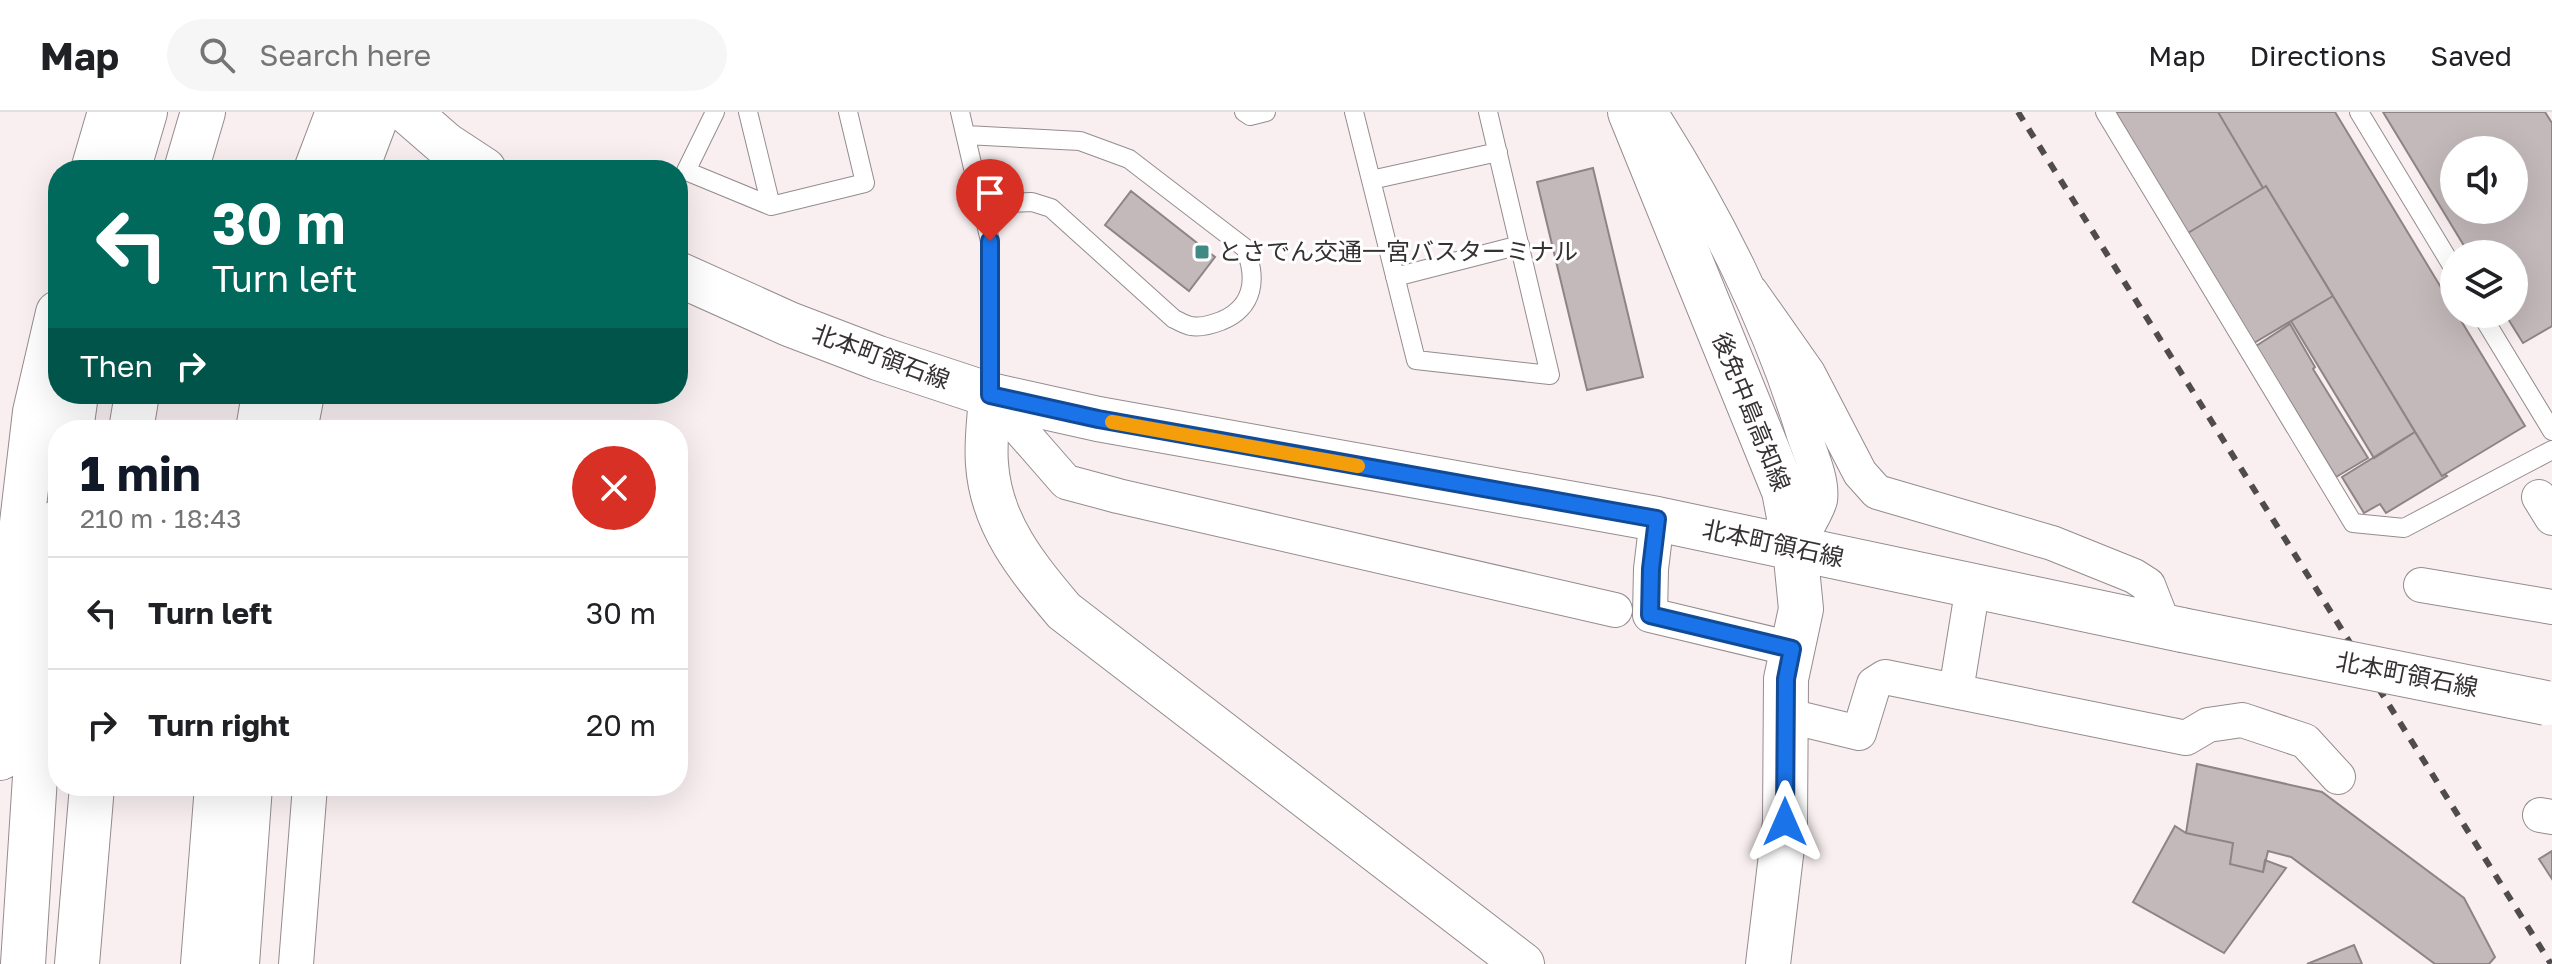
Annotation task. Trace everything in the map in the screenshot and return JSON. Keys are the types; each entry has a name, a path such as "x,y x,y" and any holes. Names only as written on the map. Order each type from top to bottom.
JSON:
{"main road":[{"path":"96,160 110,112"},
{"path":"131,160 145,112"},
{"path":"189,160 203,112"},
{"path":"320,160 338,112"},
{"path":"360,160 378,112"},
{"path":"408,112 469,160"},
{"name":"後免中島高知線","path":"1630,112 1784,491 1795,548 1801,609 1786,679 1785,822 1768,964"},
{"name":"北本町領石線","path":"688,279 789,324 878,358 990,395 1098,419 1657,519 2549,704"},
{"path":"0,758 11,617 35,412 48,356"},
{"path":"23,964 48,620"},
{"path":"77,964 91,796"},
{"path":"203,964 216,796"},
{"path":"237,964 249,796"}],"street":[{"path":"1650,112 1692,178 1751,292 1797,411 1818,482 1820,500 1795,548"},
{"path":"1751,292 1808,373 1860,473 1877,492 2052,543 2134,576 2148,585 2173,628"},
{"path":"990,395 1066,482 1615,610"},
{"path":"990,395 987,464 999,518 1024,563 1064,611 1523,964"},
{"path":"1657,519 1650,615 1792,649"},
{"path":"2421,585 2552,607"},
{"path":"1956,691 1973,586"},
{"path":"1785,715 1859,733 1874,684 1885,677 2186,738 2208,725 2242,720 2305,741 2338,777"},
{"path":"296,964 309,796"},
{"path":"0,954 15,964"}],"lane":[{"path":"688,167 715,112"},
{"path":"748,112 771,206"},
{"path":"688,172 771,206 865,183 848,112"},
{"path":"960,112 990,241 990,395"},
{"path":"1244,112 1250,116 1266,112"},
{"path":"1354,112 1416,360 1550,375 1488,112"},
{"path":"2105,112 2353,523 2404,528 2552,450"},
{"path":"2359,112 2440,246"},
{"path":"966,135 1080,141 1129,159 1245,248 1253,267 1250,295 1234,316 1192,327 1174,319 1051,208 1032,202 981,204"},
{"path":"1371,180 1498,152"},
{"path":"1395,277 1520,245"},
{"path":"2489,328 2552,431"},
{"path":"2522,467 2546,507"}],"building":[{"path":"2114,112 2218,112 2263,188 2188,233"},
{"path":"2218,112 2335,112 2440,286 2440,328 2466,328 2525,426 2442,476 2266,186 2263,188"},
{"path":"2383,112 2545,112 2552,123 2552,326 2523,343 2514,328 2528,328 2528,240 2461,240 2451,224 2528,224 2528,136 2440,136 2440,206"},
{"path":"1593,168 1643,377 1587,390 1537,182"},
{"path":"2266,186 2333,296 2254,343 2188,233"},
{"path":"1131,191 1215,257 1189,291 1105,225"},
{"path":"2333,296 2415,432 2374,458 2291,321"},
{"path":"2290,324 2315,367 2313,369 2368,458 2336,477 2256,346"},
{"path":"2415,432 2442,476 2447,476 2386,513 2380,504 2364,513 2342,477"},
{"path":"2197,764 2322,792 2464,898 2495,957 2489,964 2435,964 2291,857 2268,851 2263,872 2230,864 2233,843 2186,833"},
{"path":"2175,826 2186,833 2233,843 2230,864 2263,872 2265,860 2286,868 2224,953 2133,902"},
{"path":"2552,851 2552,879 2539,859"},
{"path":"2354,945 2362,964 2307,964"}],"railway":[{"path":"2018,112 2551,964"}],"slow traffic":[{"path":"1112,422 1358,466"}],"place":[{"name":"とさでん交通一宮バスターミナル","path":"1202,252"}],"route":[{"path":"990,241 990,395 1098,419 1657,519 1650,615 1792,649 1786,679 1785,822"}]}
